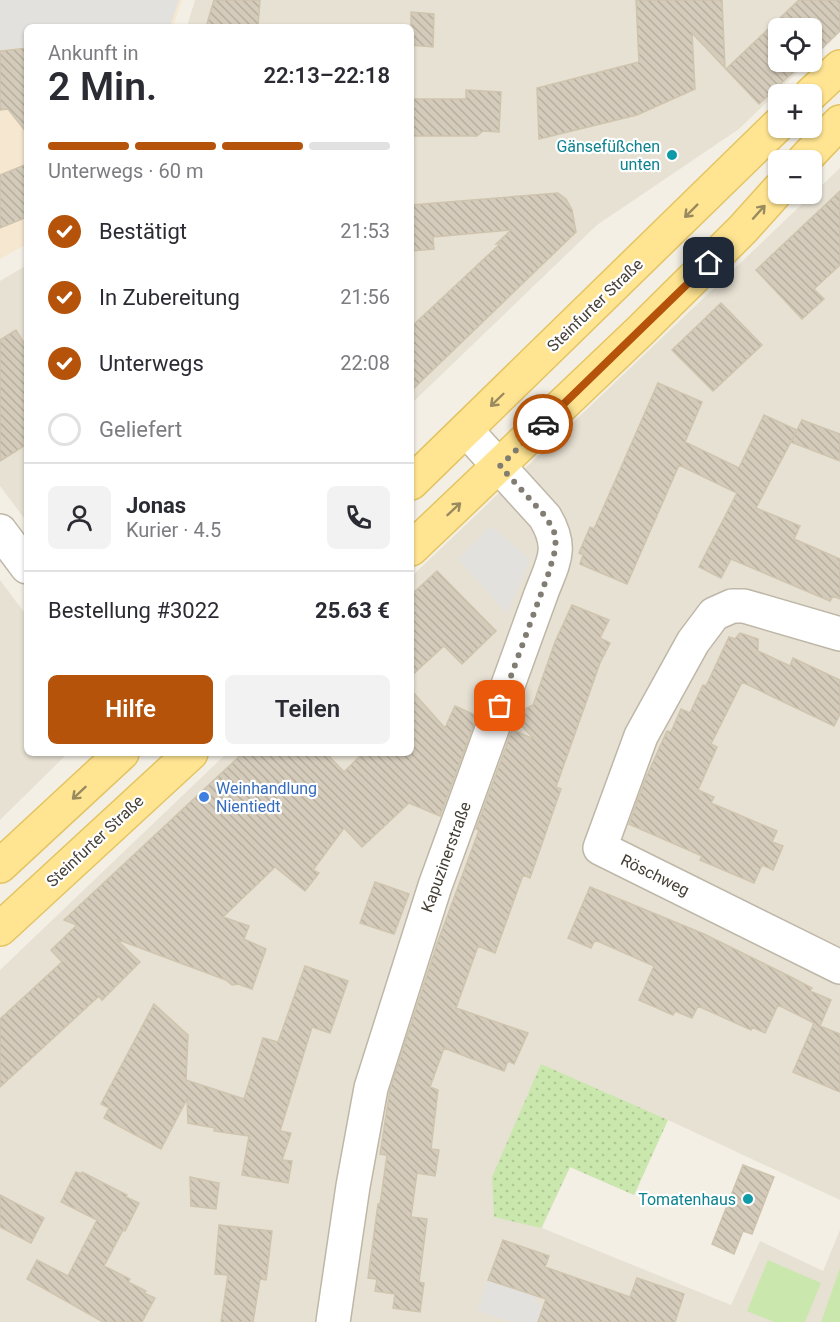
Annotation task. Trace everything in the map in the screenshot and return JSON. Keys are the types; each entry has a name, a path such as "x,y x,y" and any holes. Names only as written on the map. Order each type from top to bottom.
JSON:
{"main road":[{"path":"822,84 840,67"},
{"path":"813,150 840,122"},
{"name":"Steinfurter Straße","path":"414,480 768,135"},
{"path":"414,546 500,466 742,230 768,201"},
{"path":"0,866 119,756"},
{"name":"Steinfurter Straße","path":"0,929 184,756"}],"street":[{"name":"Kapuzinerstraße","path":"333,1322 353,1186 371,1088 435,886 556,547 554,531 546,517 466,430"},
{"path":"0,531 24,563"},
{"name":"Röschweg","path":"840,634 744,606 724,608 714,614 693,642 641,736 600,848 840,967"}],"shaded area":[{"path":"0,0 182,0 174,24 24,24 24,246 0,259"},
{"path":"0,0 179,0 171,24 24,24 24,47 0,50"},
{"path":"195,0 840,0 840,30 822,48 822,18 768,18 768,72 798,72 785,84 768,84 768,101 739,129 597,225 414,401 414,24 188,24"},
{"path":"840,168 840,1200 668,1120 634,1195 570,1167 542,1228 731,1305 760,1241 823,1271 840,1230 840,1322 0,1322 0,970 224,756 414,756 414,574 802,204 822,204 822,185"},
{"path":"24,267 24,518 0,486 0,281"},
{"path":"491,526 530,559 507,614 458,559"},
{"path":"0,580 24,612 24,756 65,756 0,820"},
{"path":"488,1280 536,1296 534,1303 544,1306 538,1322 512,1322 477,1311"}],"green space":[{"path":"541,1064 668,1120 634,1195 570,1167 541,1228 494,1217 492,1177"},
{"path":"768,1260 821,1283 805,1322 774,1322 747,1311"},
{"path":"840,1268 840,1322 821,1322"}],"building":[{"path":"214,0 260,0 258,24 207,24"},
{"path":"636,0 722,0 725,68 692,33 695,89 637,115 539,139 537,88 639,62"},
{"path":"799,0 840,0 840,31 822,48 822,18 780,18"},
{"path":"411,12 434,14 433,47 414,45 414,24 411,24"},
{"path":"768,29 768,72 793,72 780,84 768,84 768,96 759,104 726,69"},
{"path":"24,48 24,129 8,109 0,110 0,51"},
{"path":"466,90 501,92 499,132 483,131 477,136 414,136 414,99 466,99"},
{"path":"24,165 24,218 0,228 0,175"},
{"path":"840,191 840,265 814,289 824,299 802,319 756,270"},
{"path":"558,193 566,199 572,210 576,232 414,388 414,324 500,244 496,244 511,230 433,237 434,249 414,251 414,205"},
{"path":"721,303 762,345 713,391 672,350"},
{"path":"16,330 24,343 24,446 0,461 0,340"},
{"path":"658,383 702,402 685,442 739,468 764,415 797,430 756,508 800,526 794,539 840,559 840,599 833,596 830,601 731,559 721,578 699,567 737,493 679,465 627,584 580,564 583,555 579,553 590,527 594,529"},
{"path":"802,420 840,434 840,461 791,442"},
{"path":"437,571 496,631 462,664 444,646 414,673 414,592"},
{"path":"572,605 609,620 600,638 610,643 600,663 556,787 561,789 530,878 523,875 495,953 478,946 456,1008 528,1033 514,1064 508,1061 504,1071 444,1048 430,1087 438,1090 431,1149 439,1150 435,1176 417,1173 411,1217 427,1219 419,1282 424,1283 420,1312 393,1308 395,1294 375,1291 377,1279 368,1278 387,1155 380,1154 390,1089 437,944 479,830 476,829 512,730 534,739 517,721 521,711 533,705 555,642"},
{"path":"740,633 758,639 758,651 790,666 793,658 840,680 840,714 834,726 742,682 711,744 717,747 698,790 714,797 711,803 777,831 772,842 783,846 773,870 762,865 754,883 700,860 702,856 629,824 645,780 667,731 671,732 681,709 690,713 703,685 706,686 729,637 735,639"},
{"path":"414,693 445,728 455,706 477,716 440,816 409,803 362,847 344,828 313,870 319,873 305,891 275,867 223,917 249,926 244,939 266,949 252,989 238,984 232,985 226,980 116,939 140,962 102,1000 99,996 0,1087 0,1019 62,962 51,950 77,925 64,920 240,756 329,756 344,772 360,756 414,756"},
{"path":"375,882 409,894 394,934 360,923"},
{"path":"590,887 704,934 789,976 812,988 810,991 831,1000 820,1026 840,1034 840,1092 793,1072 814,1023 778,1005 765,1033 752,1027 751,1030 698,1006 692,1018 675,1011 673,1015 639,1000 654,966 595,940 591,948 568,938"},
{"path":"305,966 348,981 330,1033 312,1027 280,1131 291,1133 282,1160 292,1161 288,1183 242,1175 249,1136 214,1131 215,1128 188,1123 187,1099 161,1149 104,1118 109,1108 101,1104 154,1004 188,1035 186,1080 244,1099 263,1038 278,1042"},
{"name":"Tomatenhaus","path":"743,1165 774,1177 752,1234 743,1231 734,1254 712,1244"},
{"path":"76,1172 81,1174 82,1172 139,1203 104,1266 130,1279 128,1282 155,1298 142,1322 103,1322 27,1279 37,1260 68,1276 97,1220 61,1202"},
{"path":"190,1177 219,1183 216,1209 191,1206"},
{"path":"0,1195 44,1218 31,1243 0,1227"},
{"path":"219,1225 272,1231 266,1280 260,1279 253,1322 221,1322 228,1275 215,1274"},
{"path":"503,1240 549,1256 545,1267 630,1297 637,1278 684,1294 675,1322 538,1322 546,1299 488,1280"}],"way so far":[{"path":"500,706 556,547 554,531 546,517 500,466 543,424"}],"place":[{"name":"Gänsefüßchen unten","path":"672,155"},
{"name":"Weinhandlung Nientiedt","path":"204,797"},
{"name":"Tomatenhaus","path":"748,1199"}],"route":[{"path":"543,424 709,263"}]}
